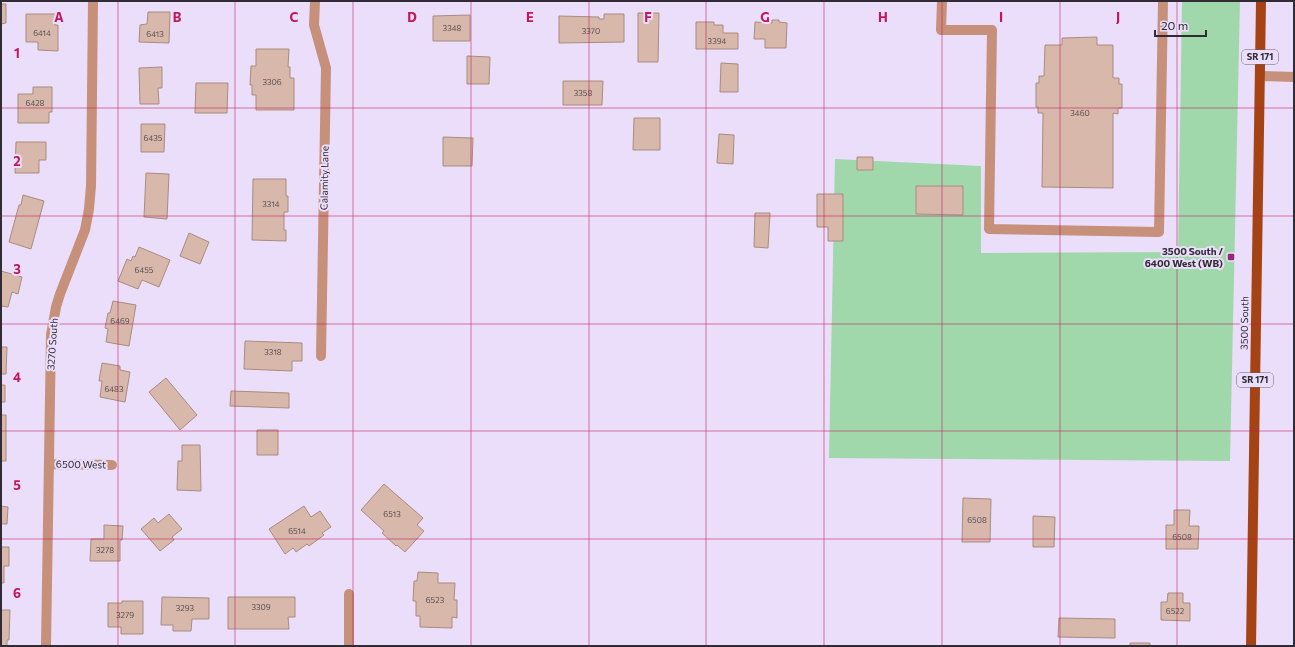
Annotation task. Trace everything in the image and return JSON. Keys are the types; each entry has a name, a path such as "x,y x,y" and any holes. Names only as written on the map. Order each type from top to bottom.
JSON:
{"main road":[{"name":"3500 South","path":"1251,646 1261,1"}],"street":[{"name":"3270 South","path":"46,646 50,349 53,320 60,294 85,230 89,209 91,186 93,1"},
{"name":"Calamity Lane","path":"315,1 314,25 326,68 321,356"},
{"path":"942,1 941,30 992,30 988,229 1159,232 1163,1"},
{"path":"1260,76 1294,77"},
{"name":"6500 West","path":"49,464 112,465"},
{"path":"349,646 350,594"}],"green space":[{"path":"1182,1 1240,1 1230,461 829,458 835,159 981,166 981,253 1178,252"}],"building":[{"path":"1,4 6,4 6,23 1,24"},
{"path":"148,12 170,12 169,43 139,42 140,25 147,24"},
{"path":"638,13 659,13 658,62 638,62"},
{"path":"26,14 56,14 55,25 58,25 58,51 38,50 38,42 26,42"},
{"path":"604,14 624,14 624,42 559,43 559,16 599,17 599,19 604,19"},
{"path":"470,15 470,41 433,41 433,16"},
{"path":"772,20 779,20 779,22 787,23 786,48 765,48 765,39 754,39 755,22 772,23"},
{"path":"696,22 714,22 714,25 723,25 723,33 738,33 738,49 696,49"},
{"path":"1097,37 1097,45 1113,45 1113,78 1119,78 1119,84 1122,84 1122,108 1118,108 1118,114 1113,113 1113,188 1042,187 1043,113 1038,113 1038,107 1036,107 1036,83 1039,83 1039,76 1044,76 1045,45 1062,45 1062,38"},
{"path":"256,49 289,49 288,67 290,67 290,78 294,78 294,110 256,110 256,95 252,95 252,85 250,85 251,66 256,66"},
{"path":"467,56 490,57 489,84 467,84"},
{"path":"721,63 738,64 738,92 720,92"},
{"path":"162,67 162,88 158,88 159,104 140,104 139,68"},
{"path":"563,81 603,81 602,105 563,105"},
{"path":"196,83 228,83 227,113 195,113"},
{"path":"33,87 52,87 52,112 49,112 49,123 18,123 18,94 33,94"},
{"path":"634,118 660,118 660,150 633,150"},
{"path":"141,124 165,124 164,152 141,152"},
{"path":"719,134 734,135 733,164 717,163"},
{"path":"443,137 473,138 472,166 443,166"},
{"path":"16,142 46,142 46,160 39,160 39,173 15,173"},
{"path":"857,157 873,157 873,170 857,170"},
{"path":"146,173 169,174 167,219 144,217"},
{"path":"253,179 286,179 288,212 284,212 284,230 286,230 286,241 252,240"},
{"path":"916,186 963,186 963,215 916,214"},
{"path":"817,194 843,194 843,241 828,241 828,227 817,227"},
{"path":"23,195 44,201 31,249 9,242"},
{"path":"755,213 770,213 768,248 754,247"},
{"path":"189,233 209,242 200,264 180,256"},
{"path":"139,247 170,260 159,287 142,280 138,289 118,281 127,259 131,261 133,256 135,257"},
{"path":"1,271 22,277 18,294 12,292 8,307 1,306"},
{"path":"113,301 136,305 129,346 106,342 108,329 105,328 108,313 110,313"},
{"path":"245,341 302,343 302,361 292,361 292,371 244,369"},
{"path":"1,347 7,347 6,374 1,374"},
{"path":"102,363 120,366 120,370 130,372 125,402 100,397 102,381 99,381"},
{"path":"166,378 197,415 180,430 149,392"},
{"path":"1,385 5,385 5,402 1,402"},
{"path":"231,391 289,393 289,408 230,406"},
{"path":"1,415 6,415 6,461 1,461"},
{"path":"257,430 278,430 278,455 257,455"},
{"path":"182,445 200,445 201,491 177,490 178,461 182,461"},
{"path":"384,484 423,518 417,525 424,531 405,552 382,533 384,531 361,510"},
{"path":"963,498 991,499 990,542 962,542"},
{"path":"1,506 8,507 7,524 1,524"},
{"path":"304,506 311,517 320,511 331,527 322,533 324,535 309,546 307,544 296,552 293,548 285,554 269,529"},
{"path":"1174,510 1190,510 1189,526 1199,526 1198,549 1166,549 1166,525 1174,525"},
{"path":"169,514 182,529 172,537 174,540 160,551 141,529 154,518 158,523"},
{"path":"1033,516 1055,517 1054,547 1033,547"},
{"path":"104,525 123,526 122,540 120,540 120,561 90,561 91,539 104,539"},
{"path":"1,547 9,547 9,566 4,566 4,583 1,583"},
{"path":"418,572 438,573 438,583 455,583 454,600 457,600 457,618 452,617 452,628 420,627 420,616 416,616 416,601 413,601 414,581 417,581"},
{"path":"1168,593 1183,593 1183,603 1190,603 1190,621 1161,620 1161,602 1167,602"},
{"path":"162,597 209,598 209,619 192,619 191,631 173,631 173,625 161,625"},
{"path":"228,597 295,597 295,617 288,617 289,629 228,629"},
{"path":"122,601 143,601 143,634 121,634 121,627 108,627 108,603 122,603"},
{"path":"1,610 10,610 9,640 7,640 7,646 1,646"},
{"path":"1059,618 1115,619 1115,638 1058,637"},
{"path":"1130,643 1150,643 1150,646 1130,646"}],"place":[{"name":"3500 South / 6400 West (WB)","path":"1231,257"}]}
